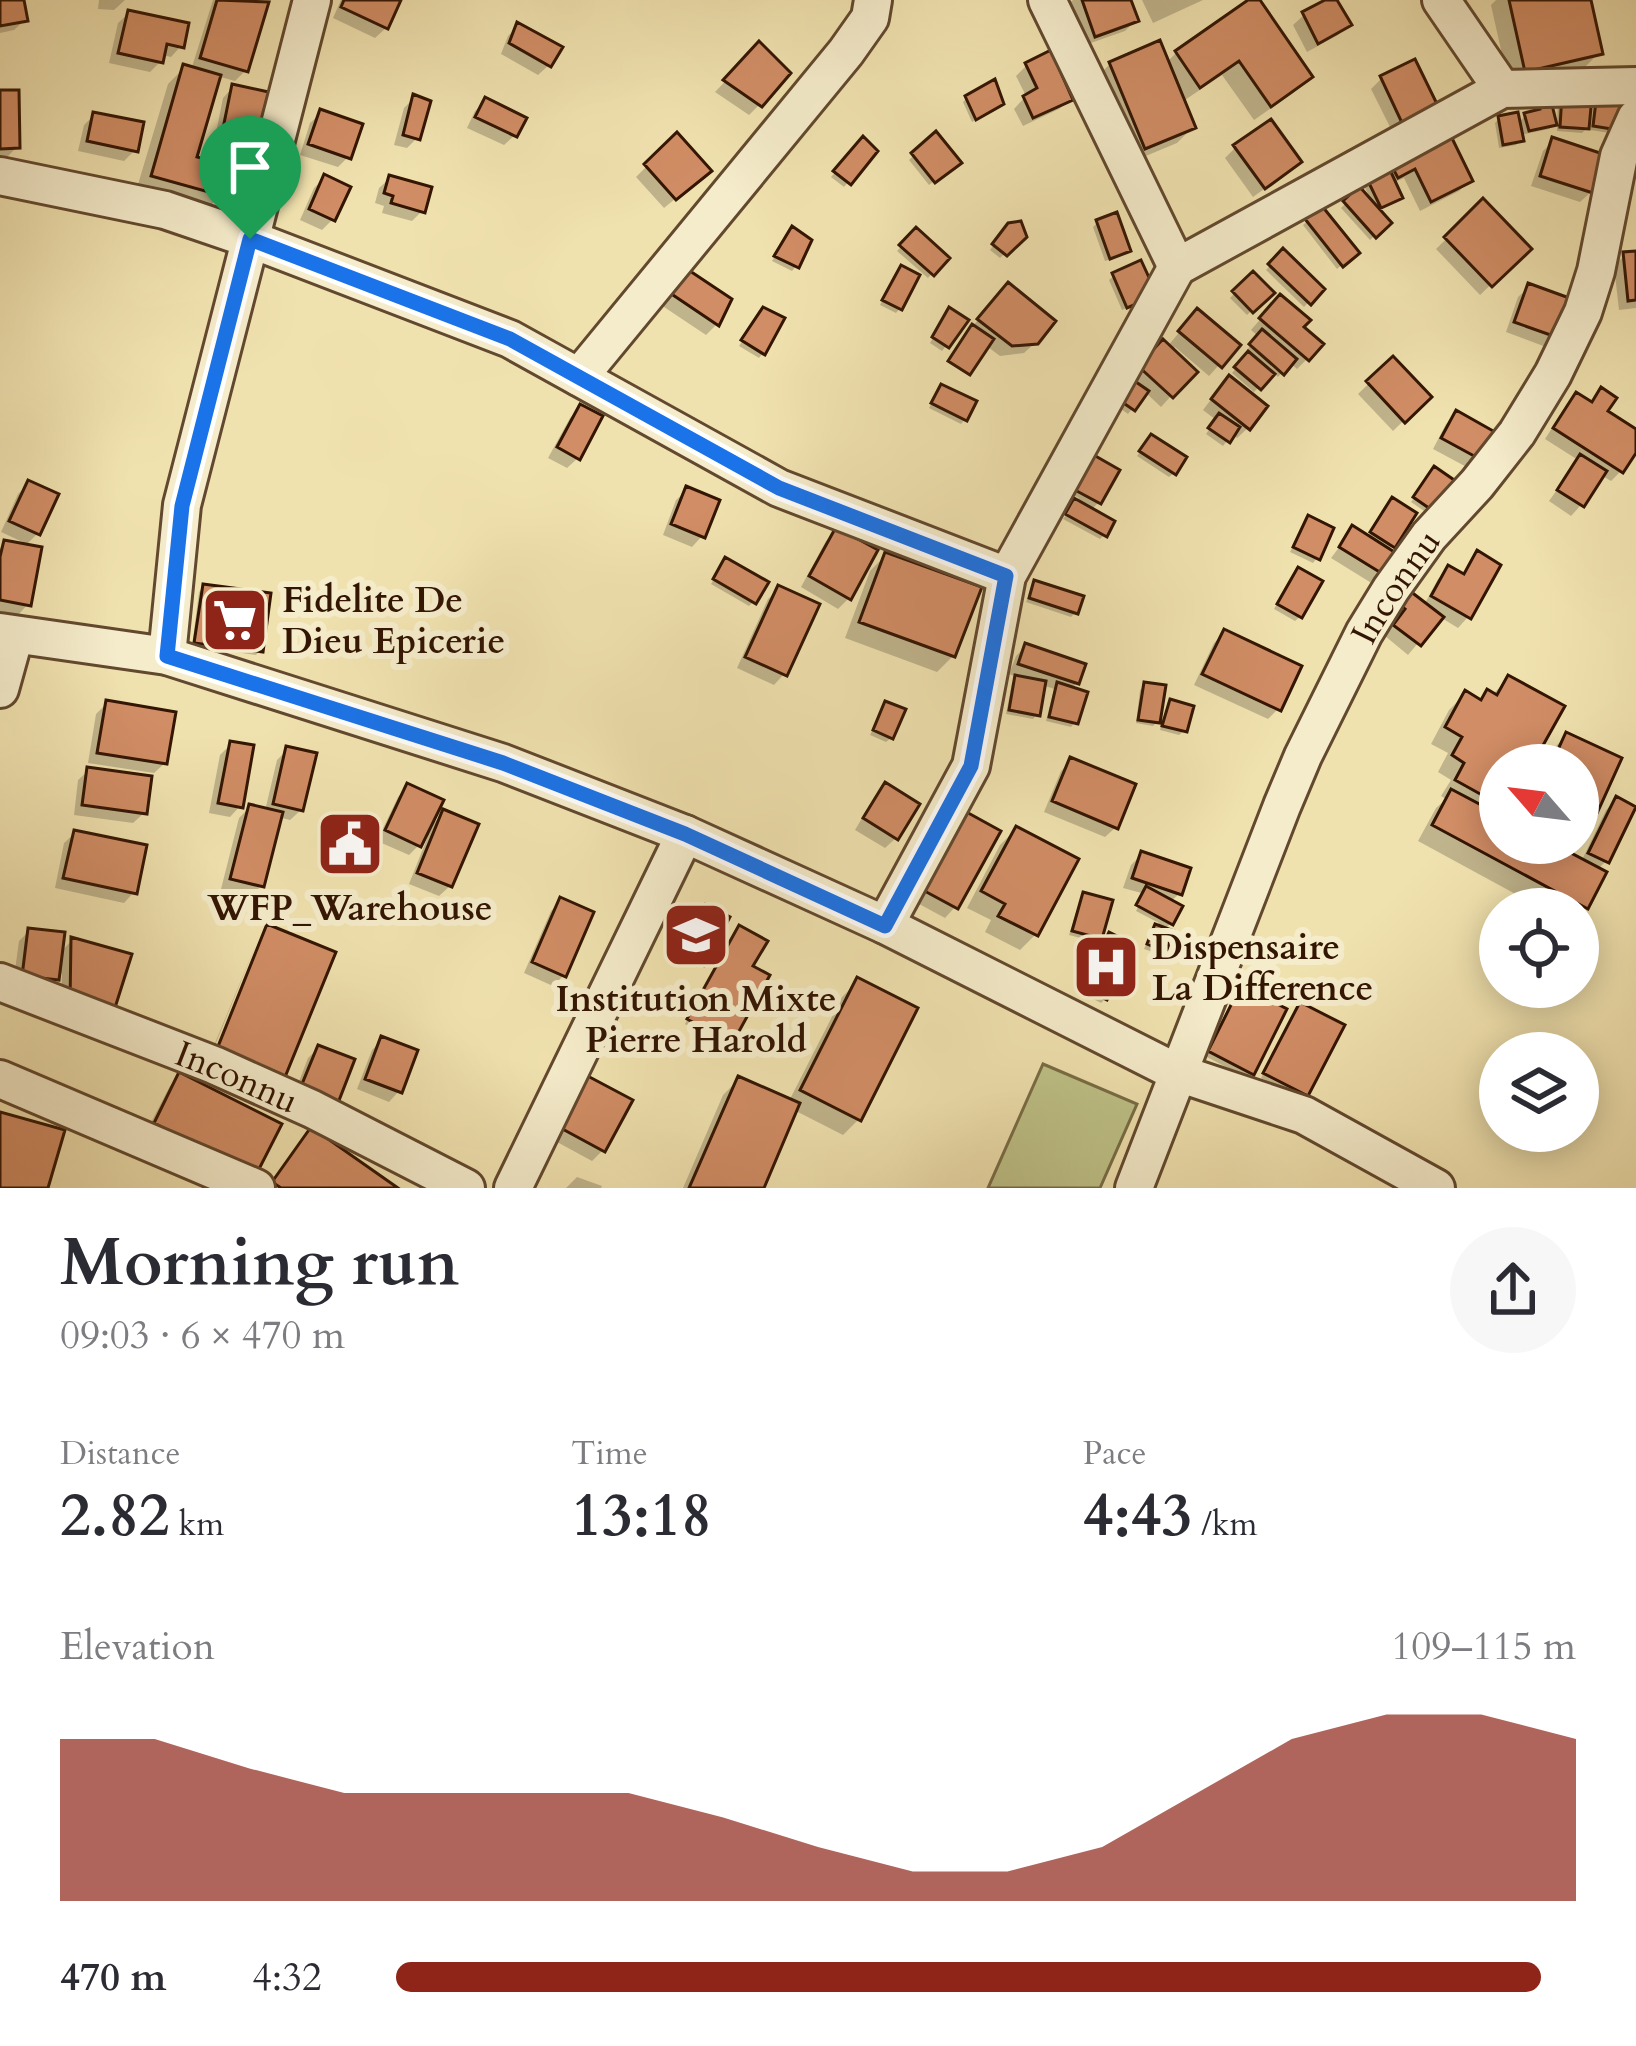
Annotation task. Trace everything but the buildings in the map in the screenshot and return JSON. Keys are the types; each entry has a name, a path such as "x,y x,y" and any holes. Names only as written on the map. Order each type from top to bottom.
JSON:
{"street":[{"path":"167,656 182,506 312,0"},
{"path":"579,376 846,52 870,18 873,0"},
{"path":"1047,0 1177,267"},
{"path":"1441,0 1502,89"},
{"path":"885,926 971,766 1006,576 1177,267 1502,89 1636,86"},
{"name":"Inconnu","path":"1134,1188 1282,806 1364,633 1429,536 1517,433 1583,312 1619,156 1636,118"},
{"path":"0,176 165,210 510,339 779,488 1006,576"},
{"path":"0,689 7,633 167,656 503,763 685,834 885,926 1178,1073 1304,1115 1436,1188"},
{"path":"513,1188 685,834"},
{"name":"Inconnu","path":"0,982 312,1108 466,1188"},
{"path":"0,1079 256,1188"}],"green space":[{"path":"1043,1064 1137,1104 1100,1188 988,1188"}],"place":[{"name":"Fidelite De Dieu Epicerie","path":"235,620"},
{"name":"WFP_Warehouse","path":"350,844"},
{"name":"Institution Mixte Pierre Harold","path":"696,935"},
{"name":"Dispensaire La Difference","path":"1106,967"}],"route":[{"path":"250,239 510,339 779,488 1006,576 971,766 885,926 685,834 503,763 167,656 182,506 250,239"}]}
